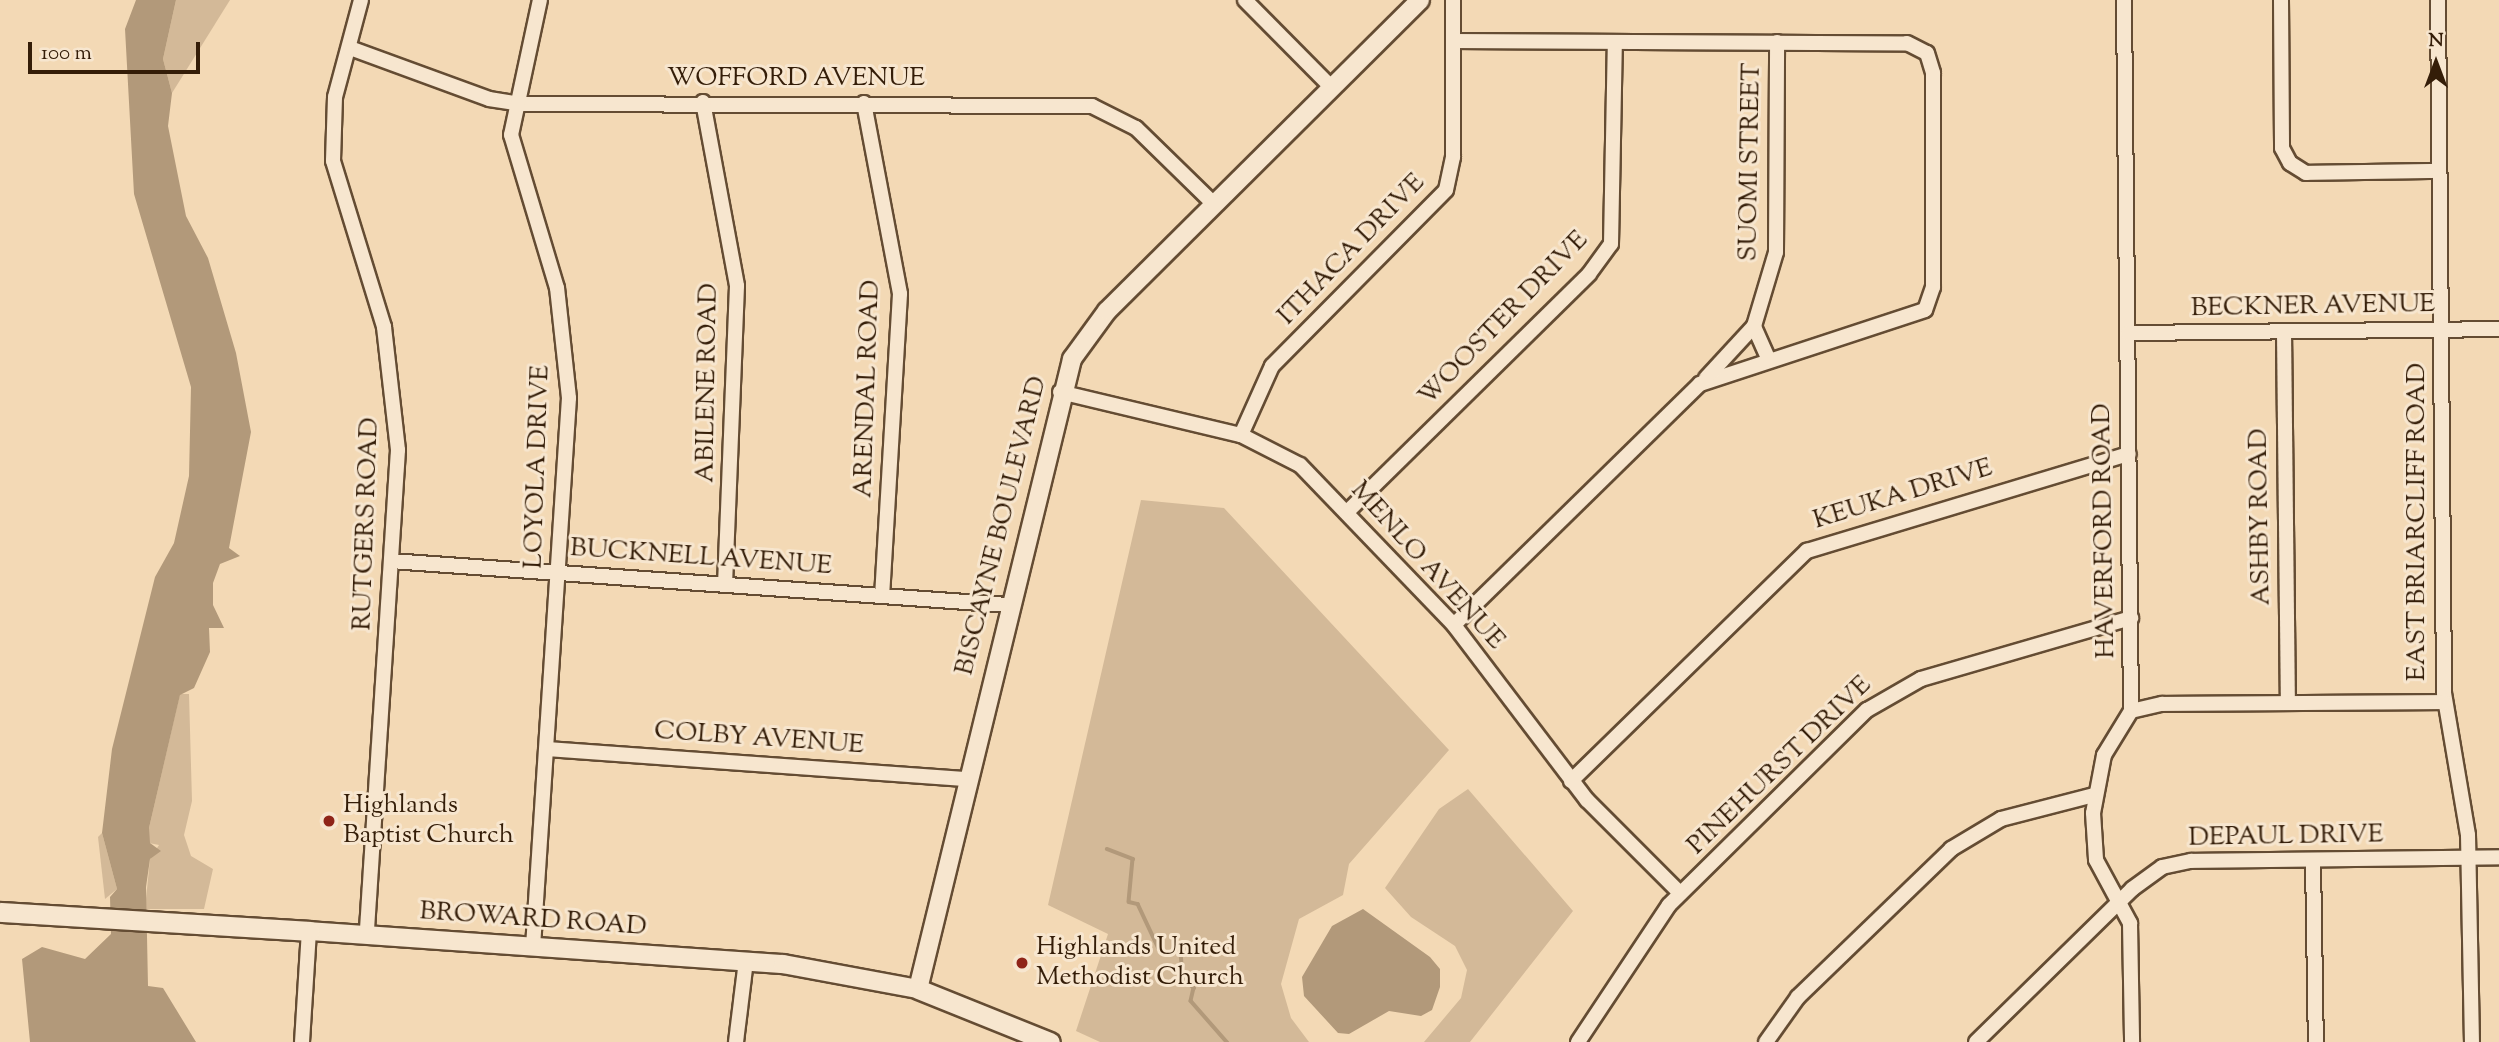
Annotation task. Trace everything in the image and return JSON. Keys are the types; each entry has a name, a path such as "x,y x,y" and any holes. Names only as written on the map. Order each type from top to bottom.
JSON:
{"main road":[{"name":"BROWARD ROAD","path":"0,912 147,924 309,931"},
{"name":"BROWARD ROAD","path":"918,989 1050,1042"}],"street":[{"name":"RUTGERS ROAD","path":"361,0 332,117 333,161 392,363 398,450 367,935"},
{"name":"LOYOLA DRIVE","path":"533,947 559,572 567,359 549,253 511,135 540,0"},
{"path":"1245,0 1331,87"},
{"name":"BISCAYNE BOULEVARD","path":"918,989 1060,392 1093,327 1420,0"},
{"name":"ITHACA DRIVE","path":"1241,435 1272,366 1447,190 1453,157 1453,0"},
{"name":"HAVERFORD ROAD","path":"2124,0 2131,711"},
{"path":"2281,0 2282,148 2290,163 2306,173 2439,171"},
{"name":"EAST BRIARCLIFF ROAD","path":"2438,0 2444,702 2469,858 2472,1042"},
{"path":"1453,41 1907,43 1927,53 1933,73 1929,304 1917,316 1768,358 1700,384"},
{"name":"WOOSTER DRIVE","path":"1347,512 1589,274 1611,244 1615,42"},
{"name":"SUOMI STREET","path":"1754,326 1776,252 1777,42"},
{"name":"WOFFORD AVENUE","path":"350,48 489,99 519,104 703,102 1092,106 1136,128 1214,204"},
{"name":"ABILENE ROAD","path":"703,102 737,286 725,583"},
{"name":"ARENDAL ROAD","path":"864,103 900,294 882,595"},
{"path":"1454,625 1700,384 1754,326 1768,358"},
{"name":"BECKNER AVENUE","path":"2128,333 2499,329"},
{"name":"ASHBY ROAD","path":"2284,331 2288,702"},
{"name":"MENLO AVENUE","path":"1060,392 1241,435 1284,453 1347,512 1454,625 1572,780 1680,893"},
{"name":"KEUKA DRIVE","path":"1572,780 1807,551 2129,454"},
{"name":"BUCKNELL AVENUE","path":"391,561 1008,605"},
{"name":"PINEHURST DRIVE","path":"1578,1042 1680,893 1867,710 1900,688 2131,618"},
{"path":"2132,1042 2130,923 2121,899 2096,860 2094,795 2104,755 2131,711 2162,704 2444,702"},
{"name":"COLBY AVENUE","path":"547,749 968,779"},
{"path":"1766,1042 1801,994 1951,849 2001,820 2094,795"},
{"name":"DEPAUL DRIVE","path":"1976,1042 2148,875 2183,862 2499,857"},
{"path":"2313,860 2316,1042"},
{"path":"302,1042 309,931"},
{"name":"BROWARD ROAD","path":"309,931 821,968 918,989"},
{"path":"736,1042 746,961"}],"shaded area":[{"path":"136,0 176,0 163,59 172,93 168,126 186,216 208,258 236,353 251,432 229,548 240,556 220,564 213,583 213,605 224,628 209,628 210,652 194,688 180,695 149,828 150,843 161,851 150,859 146,887 148,986 163,988 196,1042 30,1042 22,959 42,947 85,959 111,934 110,897 117,889 102,833 112,749 155,577 174,543 189,476 191,387 134,194 125,29"},
{"path":"176,0 230,0 172,93 163,59"},
{"path":"1141,500 1224,508 1449,750 1349,864 1343,895 1299,919 1281,984 1291,1018 1309,1042 1100,1042 1076,1031 1108,934 1048,905"},
{"path":"180,694 189,694 192,801 184,835 191,856 213,869 204,909 145,909 150,859 159,845 149,843 149,828"},
{"path":"1468,789 1573,911 1470,1042 1424,1042 1461,998 1467,970 1455,946 1411,917 1385,888 1439,809"},
{"path":"102,833 117,889 105,899 98,837"},
{"path":"1363,909 1430,957 1440,969 1440,987 1432,1010 1421,1016 1389,1011 1349,1034 1338,1033 1304,996 1302,977 1332,926"}],"waterway":[{"path":"1107,849 1133,859 1129,902 1138,904 1160,951 1181,953 1183,978 1194,988 1191,1001 1227,1042"}],"place":[{"name":"Highlands Baptist Church","path":"329,821"},
{"name":"Highlands United Methodist Church","path":"1022,963"}]}
